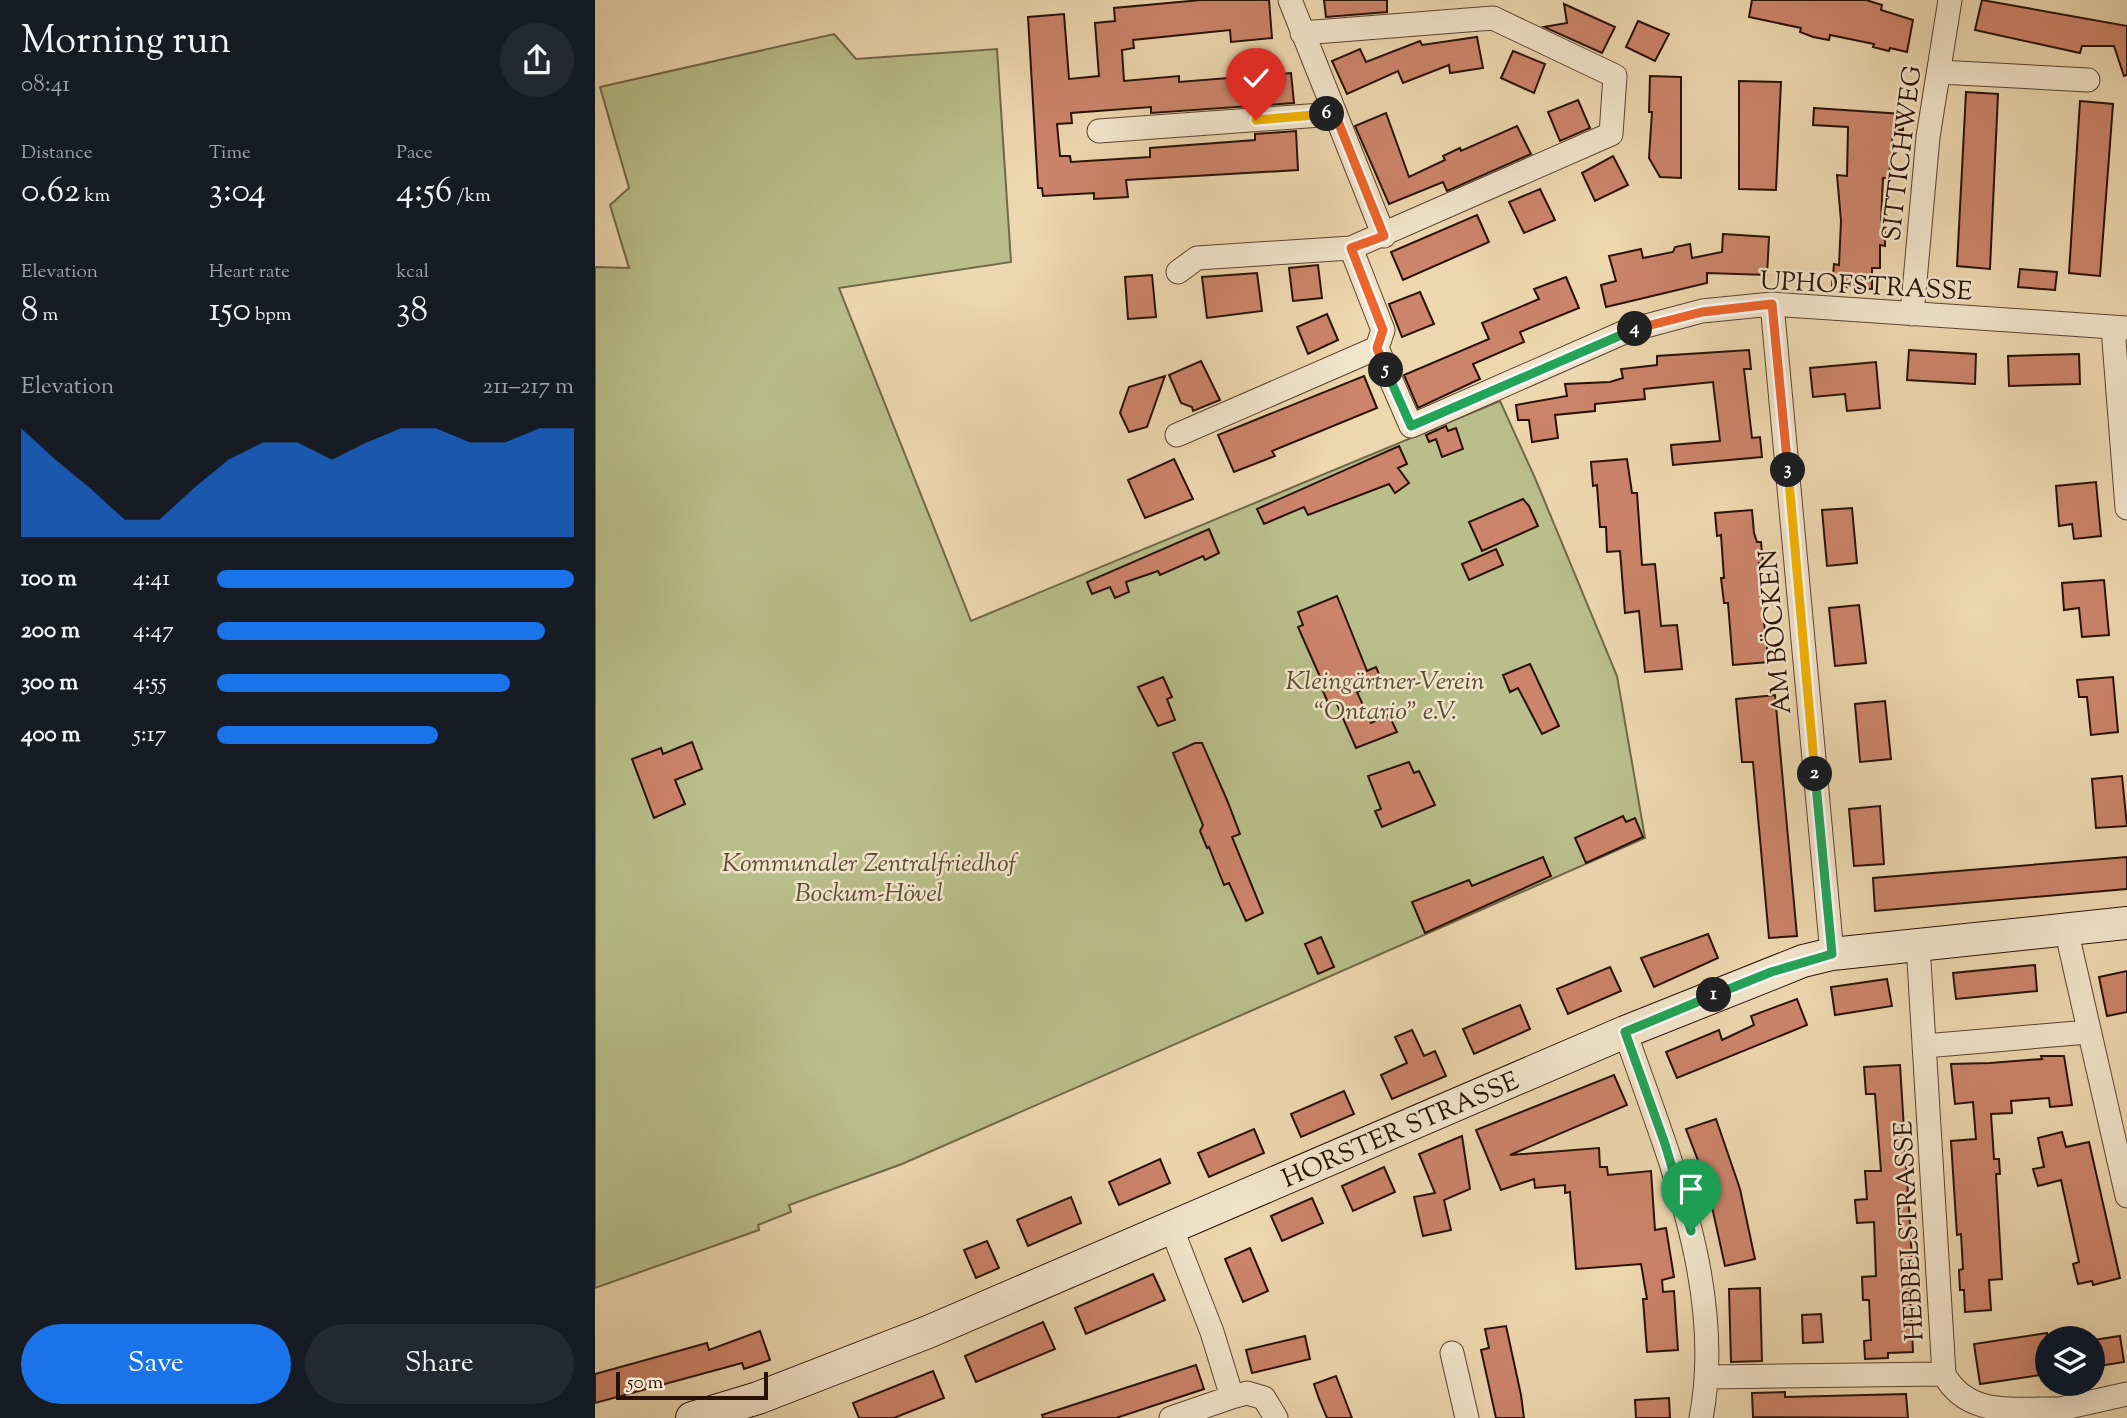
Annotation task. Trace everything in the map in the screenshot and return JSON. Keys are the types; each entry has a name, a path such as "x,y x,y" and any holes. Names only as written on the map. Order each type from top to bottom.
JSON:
{"street":[{"path":"1290,0 1384,236"},
{"name":"SITTICHWEG","path":"1912,314 1923,175 1951,0"},
{"path":"1178,272 1198,258 1351,248 1384,236 1611,134 1615,76 1493,18 1302,33"},
{"path":"1939,72 2088,80"},
{"path":"1099,131 1335,114"},
{"path":"1177,435 1377,348 1383,330 1351,248"},
{"name":"UPHOFSTRASSE","path":"1377,348 1411,426 1627,331 1702,312 1772,304 2120,328"},
{"name":"AM BÖCKEN","path":"1772,304 1832,954"},
{"path":"2120,328 2127,508"},
{"name":"HORSTER STRASSE","path":"691,1418 758,1398 893,1347 1625,1032 1771,972 1832,954 2127,923"},
{"path":"2066,929 2127,1196"},
{"name":"HEBBELSTRASSE","path":"1918,945 1944,1374 1952,1390 1978,1406 2061,1414 2127,1394"},
{"path":"1625,1032 1665,1144 1691,1231 1703,1305 1709,1377 1701,1418"},
{"path":"1925,1046 2088,1032"},
{"path":"1171,1227 1212,1332 1232,1397"},
{"path":"1452,1353 1467,1418"},
{"path":"1709,1377 1944,1374"},
{"path":"1171,1418 1247,1393 1263,1398 1276,1418"}],"green space":[{"name":"Kommunaler Zentralfriedhof Bockum-Hövel","path":"834,34 856,59 997,49 1011,262 839,288 971,621 1500,401 1617,676 1645,838 902,1164 789,1205 791,1212 758,1225 759,1230 595,1288 595,267 629,268 610,205 629,188 600,87"}],"building":[{"path":"1201,0 1269,0 1272,38 1231,42 1230,30 1133,40 1134,48 1122,50 1124,81 1179,76 1179,82 1291,73 1294,103 1151,113 1151,107 1071,113 1072,123 1057,124 1060,156 1070,156 1071,162 1150,157 1150,148 1255,140 1255,134 1296,131 1298,170 1126,180 1128,197 1094,199 1094,193 1043,196 1042,188 1038,188 1028,17 1064,14 1069,79 1099,76 1095,23 1115,21 1114,8"},
{"path":"1324,0 1387,0 1387,12 1326,17"},
{"path":"1752,0 1866,0 1882,5 1881,10 1913,20 1907,52 1890,48 1889,51 1873,47 1874,44 1830,35 1829,40 1813,37 1800,32 1801,28 1749,17"},
{"path":"1982,0 2127,26 2127,75 2124,76 2114,46 2082,46 2080,53 1975,30"},
{"path":"1564,4 1615,27 1602,53 1544,27 1567,23"},
{"path":"1638,21 1669,34 1655,61 1626,47"},
{"path":"1477,37 1483,68 1450,73 1449,65 1403,83 1398,71 1347,94 1332,61 1360,49 1366,62 1420,41 1422,45"},
{"path":"1513,51 1545,64 1534,93 1501,78"},
{"path":"1650,76 1681,77 1681,178 1660,177 1649,158 1652,112 1649,112"},
{"path":"1739,81 1781,82 1776,190 1739,189"},
{"path":"1966,92 1998,94 1990,269 1957,266"},
{"path":"1578,100 1590,128 1560,141 1548,112"},
{"path":"2080,101 2113,104 2100,276 2069,273"},
{"path":"1814,108 1903,114 1903,130 1893,130 1889,178 1883,178 1881,223 1885,224 1885,246 1880,245 1880,268 1872,268 1872,289 1832,286 1834,264 1839,265 1841,221 1837,175 1847,176 1848,127 1813,125"},
{"path":"1386,113 1409,177 1445,160 1443,156 1460,148 1461,151 1517,126 1531,154 1447,191 1443,182 1389,204 1355,126"},
{"path":"1613,156 1628,185 1595,201 1582,173"},
{"path":"1540,189 1555,220 1524,233 1509,202"},
{"path":"1477,215 1489,242 1403,280 1391,252"},
{"path":"1723,234 1769,237 1767,275 1707,273 1707,283 1606,307 1601,285 1616,281 1609,256 1641,249 1643,258 1673,252 1675,247 1690,244 1692,258 1722,252"},
{"path":"1318,265 1322,298 1293,301 1289,268"},
{"path":"2020,269 2057,272 2055,290 2018,287"},
{"path":"1257,273 1262,311 1207,318 1202,277"},
{"path":"1152,275 1156,317 1128,319 1125,277"},
{"path":"1566,277 1579,308 1520,332 1524,342 1473,364 1480,379 1418,408 1404,375 1489,339 1482,323 1539,299 1534,289"},
{"path":"1420,292 1434,324 1402,337 1389,304"},
{"path":"1327,314 1338,340 1308,354 1297,327"},
{"path":"1749,350 1751,369 1744,369 1752,438 1760,437 1762,457 1673,465 1671,445 1720,441 1713,382 1644,389 1645,399 1595,404 1595,411 1555,415 1558,438 1532,442 1529,420 1518,420 1516,405 1567,396 1565,384 1610,382 1623,378 1621,369 1657,365 1657,356"},
{"path":"1909,350 1976,354 1975,384 1907,380"},
{"path":"2079,354 2080,384 2009,386 2008,356"},
{"path":"1201,361 1220,400 1193,411 1192,407 1181,403 1169,375"},
{"path":"1876,362 1880,408 1847,411 1845,394 1813,397 1810,368"},
{"path":"1165,376 1147,427 1129,432 1120,413 1129,387"},
{"path":"1364,376 1377,408 1272,451 1275,456 1234,472 1218,435"},
{"path":"1446,426 1448,431 1456,428 1463,449 1442,457 1436,439 1429,442 1426,435"},
{"path":"1399,446 1407,464 1398,468 1409,483 1395,493 1389,484 1308,515 1304,507 1264,524 1257,509"},
{"path":"1174,459 1193,499 1145,518 1128,480"},
{"path":"1627,459 1632,493 1637,493 1642,565 1655,564 1661,626 1677,625 1682,669 1645,672 1639,611 1625,613 1620,551 1607,552 1606,527 1600,527 1597,485 1593,486 1591,462"},
{"path":"2096,482 2101,536 2074,539 2072,524 2059,526 2056,486"},
{"path":"1523,499 1538,526 1482,551 1469,522"},
{"path":"1852,508 1857,563 1827,566 1822,510"},
{"path":"1752,510 1754,533 1757,542 1761,542 1763,563 1759,563 1758,575 1769,662 1733,665 1728,603 1724,603 1721,578 1724,578 1721,535 1717,536 1715,513"},
{"path":"1209,529 1219,553 1205,560 1203,556 1160,575 1158,571 1126,582 1129,592 1115,598 1110,587 1092,594 1087,582"},
{"path":"1496,549 1503,565 1469,580 1462,564"},
{"path":"2104,580 2109,635 2082,637 2079,608 2064,610 2062,583"},
{"path":"1337,596 1367,671 1376,667 1382,681 1357,692 1371,723 1389,715 1397,732 1356,748 1336,702 1329,705 1322,689 1325,688 1298,627 1303,625 1298,612"},
{"path":"1859,605 1866,663 1835,666 1829,608"},
{"path":"1530,664 1559,726 1542,734 1518,688 1510,692 1503,675"},
{"path":"1163,677 1172,697 1167,699 1175,720 1158,726 1138,687"},
{"path":"2113,677 2118,732 2091,735 2087,697 2079,697 2077,680"},
{"path":"1775,695 1797,936 1769,938 1753,762 1742,762 1736,699"},
{"path":"1885,701 1891,759 1860,762 1855,704"},
{"path":"692,742 702,769 675,780 685,804 654,818 632,759 661,748 663,754"},
{"path":"1195,743 1202,743 1227,800 1240,834 1232,837 1263,913 1246,921 1229,883 1224,885 1209,847 1207,848 1200,831 1203,825 1173,753"},
{"path":"1409,762 1414,773 1419,771 1435,805 1382,827 1375,811 1381,809 1368,776"},
{"path":"2122,776 2127,826 2096,828 2092,779"},
{"path":"1880,806 1884,864 1854,866 1849,809"},
{"path":"1623,816 1626,822 1635,818 1643,837 1586,863 1575,838"},
{"path":"1543,857 1551,876 1425,933 1412,902 1469,880 1472,886"},
{"path":"2127,857 2127,889 1875,911 1873,878"},
{"path":"1708,934 1718,958 1654,987 1641,958"},
{"path":"1321,937 1334,967 1318,974 1305,944"},
{"path":"2035,965 2037,991 1956,999 1953,973"},
{"path":"1610,967 1621,991 1568,1014 1557,989"},
{"path":"2127,971 2127,1012 2107,1016 2099,977"},
{"path":"1887,979 1892,1006 1835,1015 1831,987"},
{"path":"1797,999 1807,1025 1677,1078 1666,1052 1719,1030 1722,1040 1754,1025 1751,1016"},
{"path":"1520,1005 1530,1029 1474,1054 1463,1029"},
{"path":"1412,1030 1424,1056 1435,1051 1446,1076 1392,1099 1381,1075 1407,1063 1395,1037"},
{"path":"2041,1056 2064,1056 2072,1105 2050,1107 2049,1098 2011,1101 2012,1113 1991,1114 1994,1159 1999,1159 2000,1174 1996,1174 2002,1279 1989,1280 1991,1310 1965,1312 1964,1290 1960,1290 1959,1270 1963,1269 1961,1234 1957,1235 1951,1141 1976,1139 1973,1102 1955,1104 1951,1064 2042,1059"},
{"path":"1900,1065 1913,1275 1909,1275 1913,1352 1888,1353 1888,1358 1865,1359 1864,1341 1871,1340 1869,1300 1863,1300 1862,1277 1876,1276 1874,1222 1857,1223 1855,1200 1867,1199 1865,1171 1881,1171 1875,1094 1866,1094 1864,1067"},
{"path":"1614,1075 1627,1105 1510,1155 1599,1148 1600,1167 1607,1167 1608,1175 1651,1171 1655,1230 1666,1228 1674,1277 1662,1280 1663,1292 1674,1291 1678,1350 1647,1352 1643,1299 1647,1299 1641,1264 1576,1269 1570,1192 1565,1193 1565,1185 1535,1188 1534,1179 1501,1190 1476,1130"},
{"path":"1344,1091 1354,1114 1301,1137 1291,1114"},
{"path":"1716,1119 1740,1189 1755,1259 1725,1266 1707,1184 1686,1129"},
{"path":"1254,1129 1264,1153 1209,1177 1198,1153"},
{"path":"2062,1132 2066,1147 2089,1142 2120,1278 2093,1285 2092,1281 2078,1284 2073,1264 2079,1262 2061,1180 2038,1186 2033,1169 2044,1167 2038,1138"},
{"path":"1462,1136 1470,1189 1444,1200 1451,1230 1423,1236 1414,1197 1435,1193 1419,1154"},
{"path":"1160,1159 1170,1183 1119,1205 1109,1182"},
{"path":"1384,1167 1395,1192 1353,1211 1342,1186"},
{"path":"1071,1197 1081,1223 1028,1246 1017,1220"},
{"path":"1312,1198 1323,1223 1282,1241 1271,1216"},
{"path":"987,1241 999,1268 976,1278 964,1250"},
{"path":"1250,1248 1268,1291 1243,1302 1225,1259"},
{"path":"1153,1274 1165,1300 1086,1334 1075,1308"},
{"path":"1760,1288 1762,1361 1731,1362 1729,1289"},
{"path":"1821,1314 1823,1342 1803,1343 1802,1315"},
{"path":"1043,1322 1055,1349 976,1382 965,1356"},
{"path":"1506,1326 1524,1418 1496,1418 1481,1350 1489,1348 1485,1329"},
{"path":"760,1331 770,1360 744,1369 742,1363 595,1403 595,1374 707,1343 709,1350"},
{"path":"2035,1335 2035,1376 1980,1384 1974,1344"},
{"path":"1305,1336 1310,1359 1252,1373 1246,1350"},
{"path":"2120,1336 2124,1362 2105,1365 2105,1338"},
{"path":"1196,1365 1204,1389 1116,1418 1043,1418 1042,1415"},
{"path":"933,1371 944,1398 894,1418 859,1418 853,1403"},
{"path":"1336,1376 1352,1418 1327,1418 1319,1399 1314,1384"},
{"path":"1785,1392 1785,1397 1906,1394 1908,1418 1753,1417 1752,1393"},
{"path":"1669,1398 1670,1418 1636,1418 1635,1400"}],"route":[{"path":"1256,120 1335,114 1373,202 1384,236 1351,248 1383,330 1377,348 1411,426 1627,331 1702,312 1772,304 1832,954 1771,972 1625,1032 1665,1144 1691,1231"}],"park label":[{"name":"Kleingärtner-Verein “Ontario” e.V.","path":"1385,695"}]}
